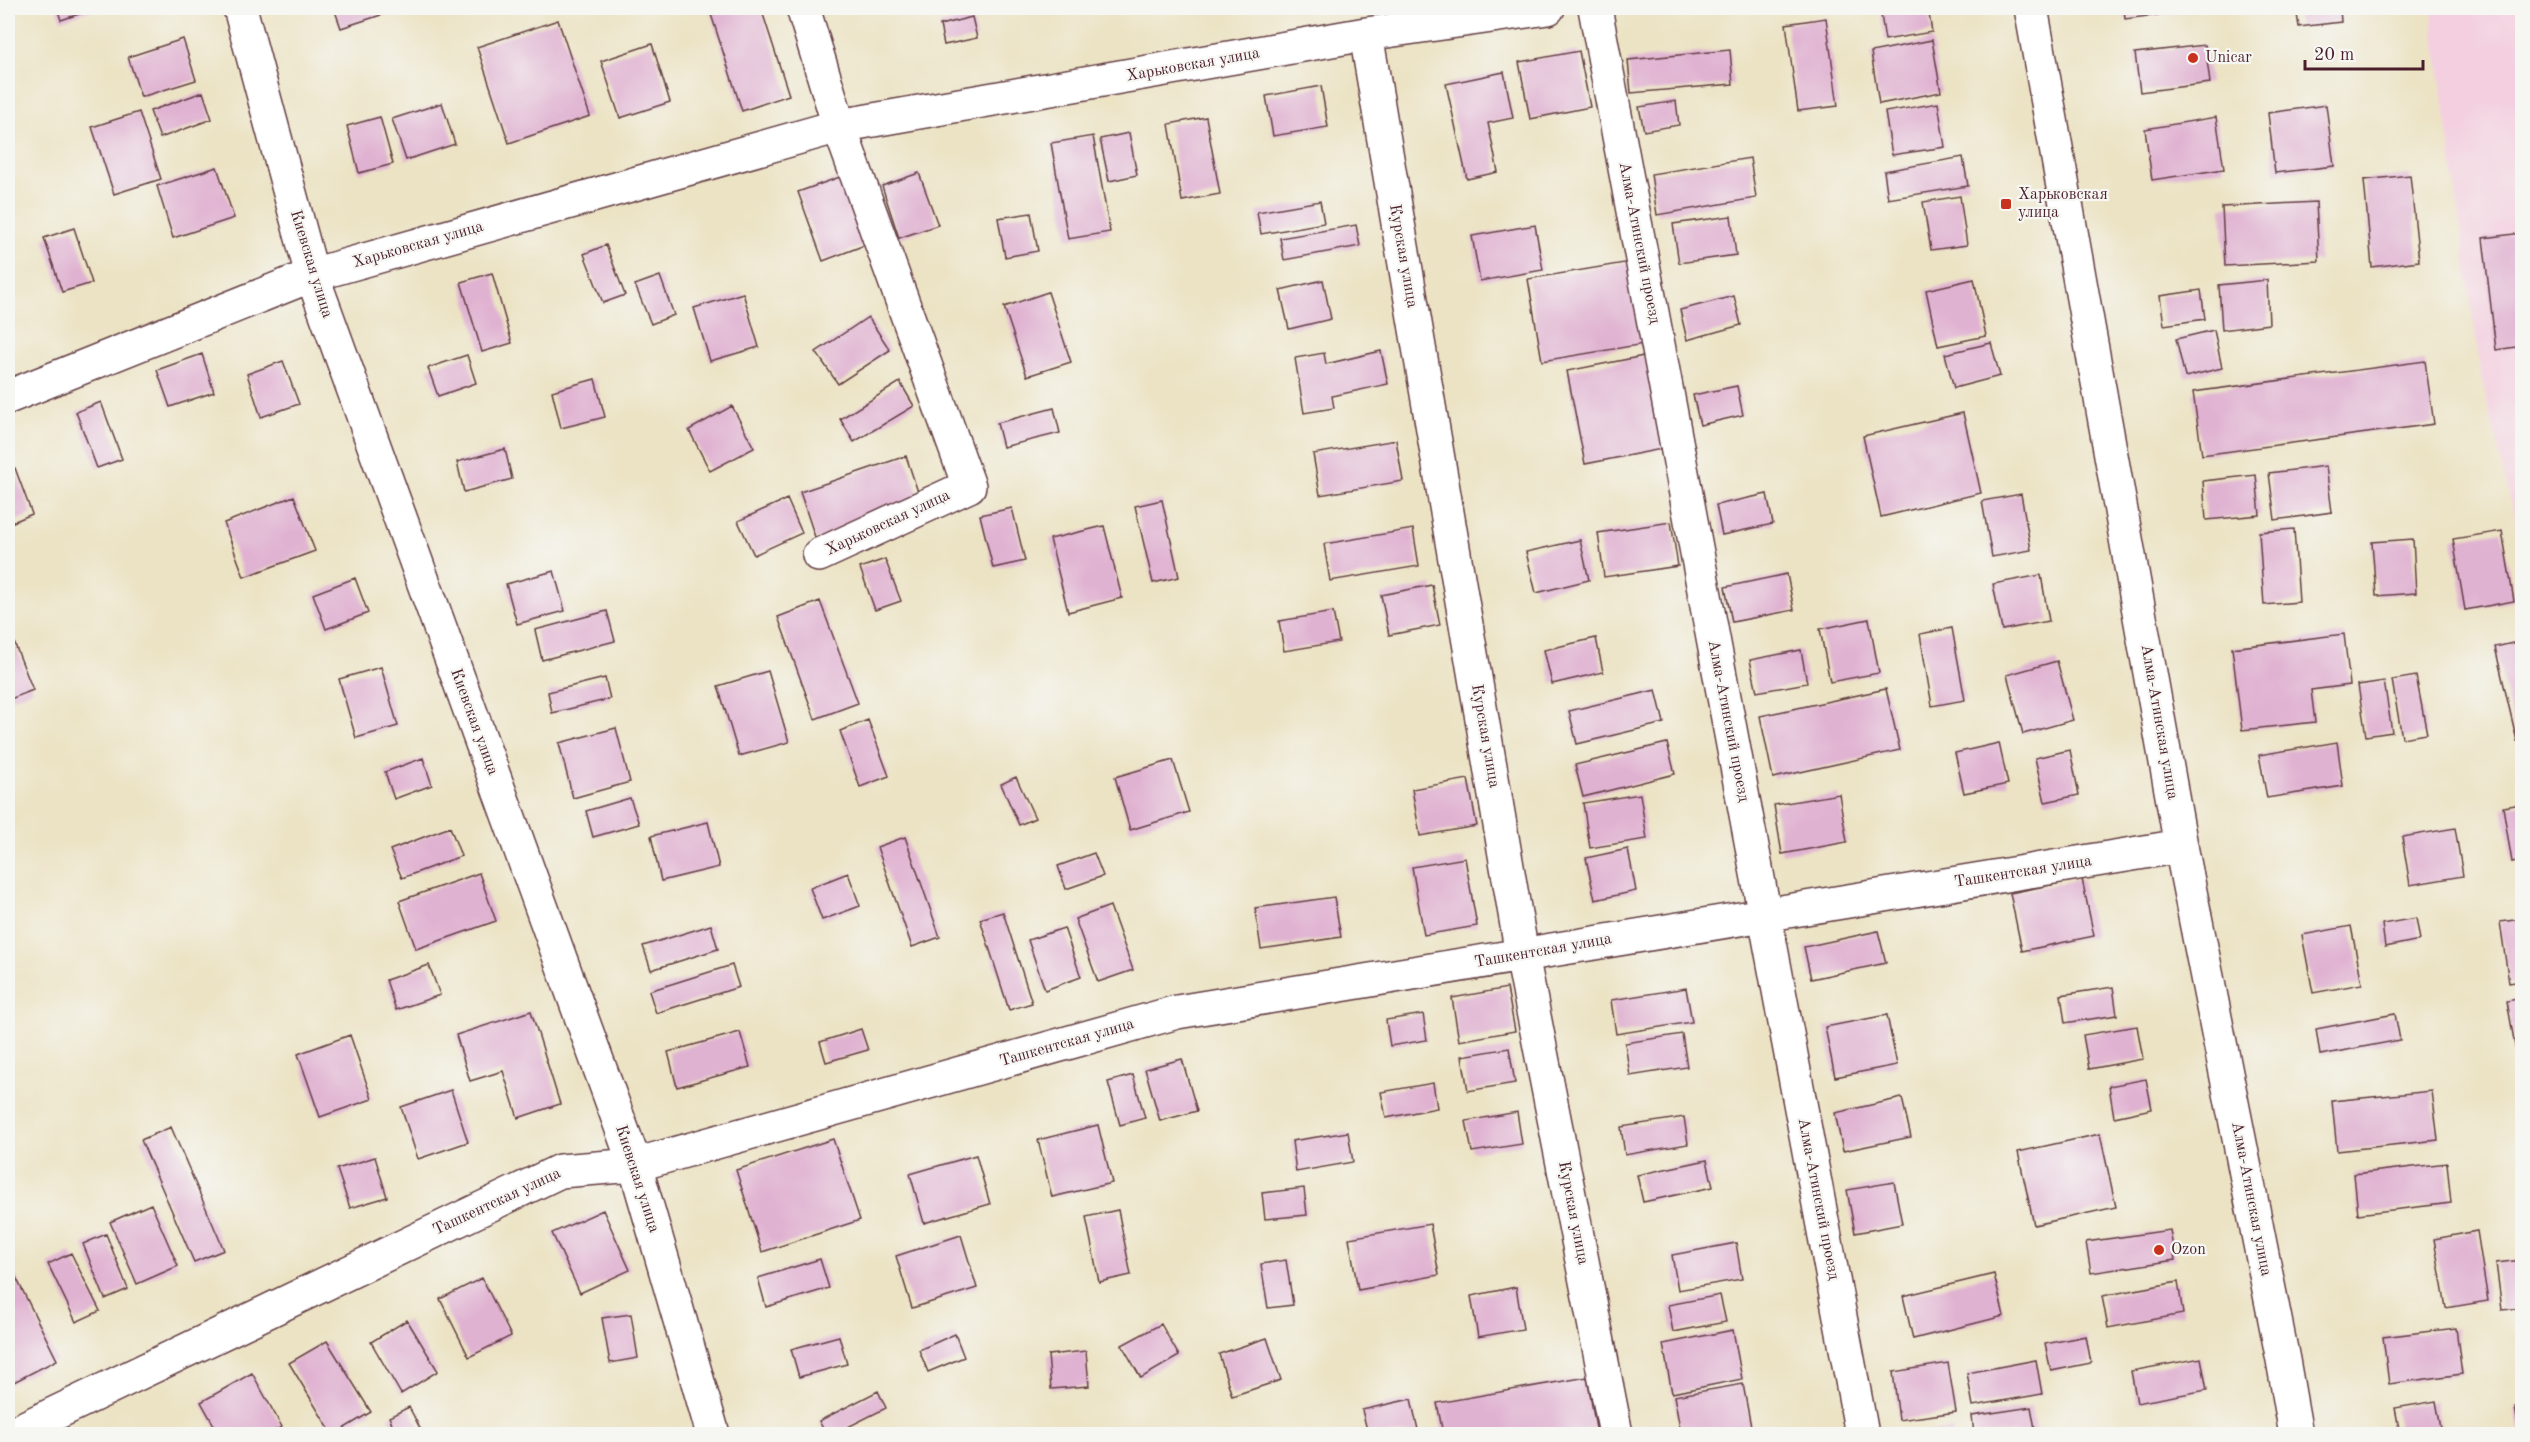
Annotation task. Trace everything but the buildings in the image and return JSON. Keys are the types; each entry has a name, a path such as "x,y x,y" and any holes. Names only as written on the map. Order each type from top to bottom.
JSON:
{"street":[{"name":"Киевская улица","path":"240,8 312,275 635,1165 713,1434"},
{"name":"Харьковская улица","path":"803,8 839,126 969,486 819,555"},
{"name":"Харьковская улица","path":"8,397 312,275 839,126 1366,34 1408,18 1548,8"},
{"name":"Алма-Атинский проезд","path":"1595,8 1862,1434"},
{"name":"Алма-Атинская улица","path":"2031,8 2181,846 2296,1434"},
{"name":"Курская улица","path":"1366,34 1522,955 1616,1434"},
{"name":"Ташкентская улица","path":"12,1434 560,1171 635,1165 1177,1012 2181,846"}],"shaded area":[{"path":"2431,8 2522,8 2522,550 2481,376"}],"place":[{"name":"Unicar","path":"2193,58"},
{"name":"Харьковская улица","path":"2006,204"},
{"name":"Ozon","path":"2159,1250"}]}
